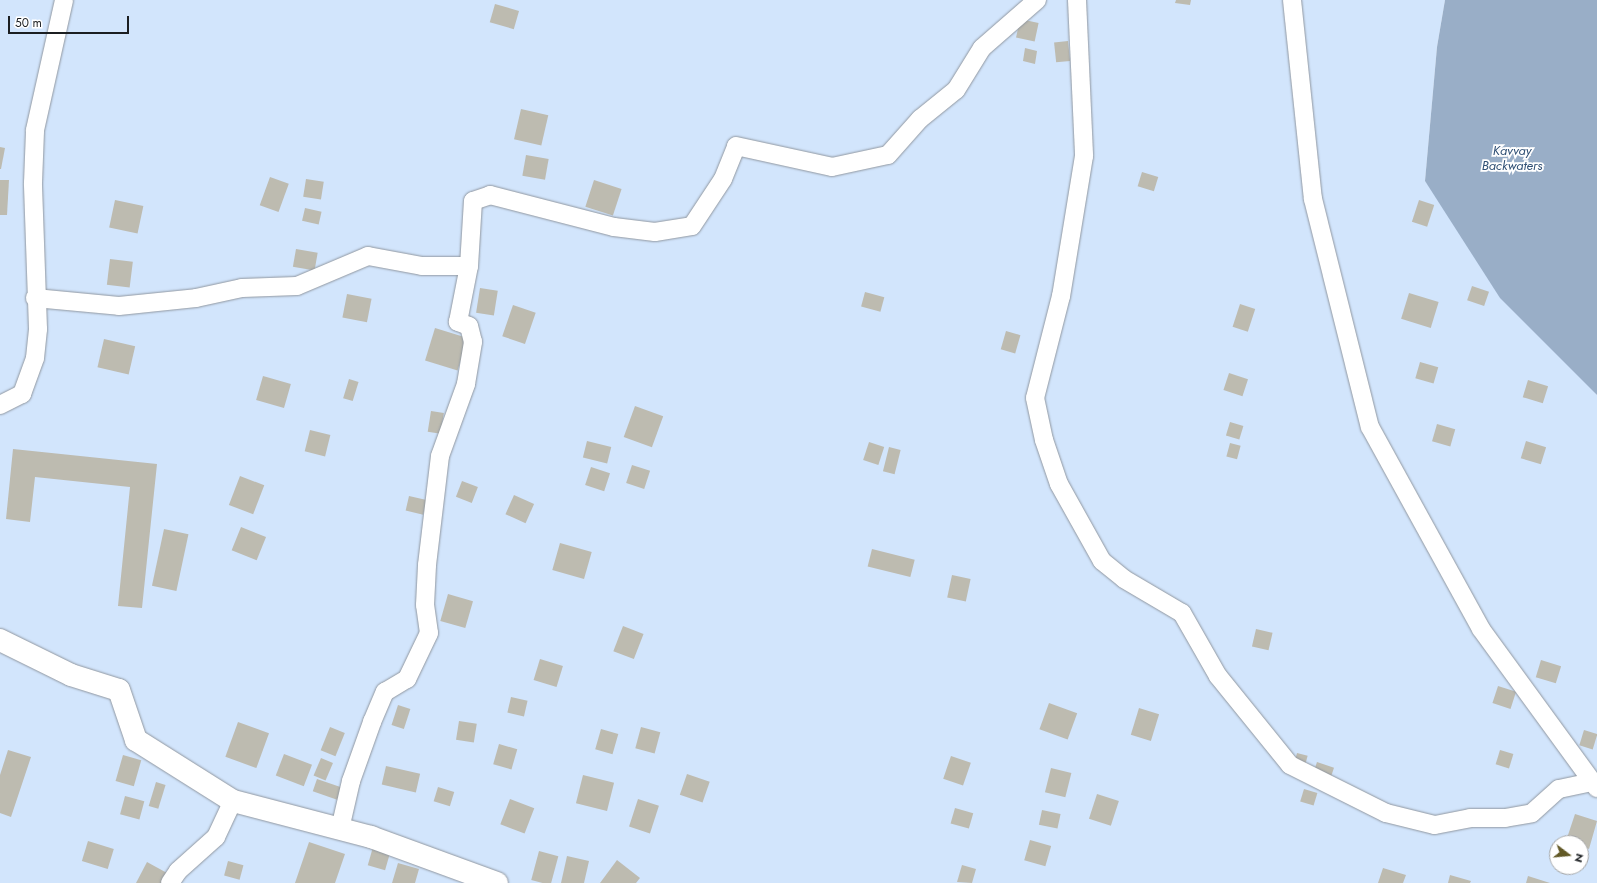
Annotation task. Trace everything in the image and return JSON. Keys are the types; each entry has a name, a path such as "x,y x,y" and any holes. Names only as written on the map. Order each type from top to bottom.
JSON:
{"main road":[{"path":"0,640 71,675 119,690 136,740 233,801 340,829 497,883"}],"street":[{"path":"0,405 22,394 35,358 38,329 35,298 36,130 64,0"},
{"path":"340,829 351,781 372,722 385,692 407,679 429,633 425,605 427,565 440,456 466,384 473,342 469,326 458,322 469,266 473,201 490,195 614,227 655,232 692,226 723,179 736,146 832,167 888,155 920,119 956,90 982,48 1037,0"},
{"path":"1077,0 1084,156 1060,296 1035,398 1044,440 1059,484 1102,561 1124,579 1182,613 1218,676 1290,764 1386,813 1435,825 1470,818 1505,818 1532,813 1559,789 1595,785 1481,629 1370,427 1313,199 1292,0"},
{"path":"35,298 119,306 196,298 242,288 297,286 368,256 422,266 469,266"},
{"path":"170,883 178,871 216,837 233,801"}],"shaded area":[{"path":"0,0 1445,0 1437,47 1425,181 1597,395 1597,883 0,883"}],"water":[{"name":"Kavvay Backwaters","path":"1445,0 1597,0 1597,395 1500,298 1425,181 1437,47"}],"building":[{"path":"1176,0 1191,0 1190,5 1175,3"},
{"path":"495,4 519,11 514,29 490,22"},
{"path":"1020,19 1039,23 1035,42 1016,38"},
{"path":"1068,41 1070,61 1056,62 1054,42"},
{"path":"1025,48 1037,51 1035,64 1023,61"},
{"path":"521,109 548,115 541,146 514,139"},
{"path":"0,147 5,148 1,169 0,169"},
{"path":"526,155 549,159 545,180 522,176"},
{"path":"1142,172 1158,177 1154,191 1138,186"},
{"path":"270,177 289,184 279,212 260,205"},
{"path":"306,179 324,182 321,200 303,197"},
{"path":"0,180 9,180 7,215 0,215"},
{"path":"594,180 622,189 613,216 585,207"},
{"path":"115,200 143,206 138,233 109,227"},
{"path":"1419,200 1434,205 1427,227 1412,222"},
{"path":"305,208 322,212 319,224 302,221"},
{"path":"296,249 318,253 315,271 293,267"},
{"path":"110,259 133,262 130,288 107,285"},
{"path":"1472,286 1489,292 1484,306 1467,300"},
{"path":"480,288 498,291 494,316 476,313"},
{"path":"865,292 884,297 880,312 861,306"},
{"path":"1409,293 1439,302 1431,328 1401,319"},
{"path":"347,294 372,299 367,322 342,318"},
{"path":"1240,304 1255,309 1248,332 1233,327"},
{"path":"513,305 536,313 525,344 502,336"},
{"path":"435,328 468,338 458,370 425,361"},
{"path":"1006,331 1020,335 1015,353 1001,349"},
{"path":"104,339 135,346 129,374 97,367"},
{"path":"1420,362 1438,367 1434,384 1415,378"},
{"path":"1229,373 1248,379 1242,396 1223,390"},
{"path":"263,376 291,384 284,408 256,400"},
{"path":"349,379 359,382 353,401 343,398"},
{"path":"1528,380 1548,386 1543,403 1523,397"},
{"path":"635,406 663,416 652,447 624,437"},
{"path":"431,411 444,413 441,434 428,432"},
{"path":"1230,422 1243,426 1239,439 1226,435"},
{"path":"1437,424 1455,429 1450,447 1432,441"},
{"path":"310,430 330,435 325,456 305,451"},
{"path":"587,441 611,447 607,464 583,457"},
{"path":"1526,441 1546,447 1541,464 1521,458"},
{"path":"869,442 884,447 878,465 863,460"},
{"path":"1230,443 1241,446 1237,459 1226,457"},
{"path":"889,447 901,450 895,474 883,471"},
{"path":"13,449 157,464 142,608 118,606 130,487 35,477 30,522 6,519"},
{"path":"632,465 650,471 644,489 626,483"},
{"path":"591,467 610,473 604,491 585,485"},
{"path":"240,476 264,485 253,514 229,505"},
{"path":"462,481 478,487 472,503 456,497"},
{"path":"514,495 534,504 526,523 505,514"},
{"path":"409,496 427,500 423,515 406,511"},
{"path":"241,527 266,537 257,560 232,550"},
{"path":"164,529 188,534 176,591 152,586"},
{"path":"560,543 592,552 584,579 552,570"},
{"path":"872,549 915,560 910,577 868,566"},
{"path":"952,575 971,579 966,601 947,597"},
{"path":"448,594 473,601 465,628 440,621"},
{"path":"623,626 644,634 634,659 613,651"},
{"path":"1256,629 1273,633 1269,650 1252,647"},
{"path":"540,659 563,666 557,687 534,680"},
{"path":"1541,660 1561,666 1556,683 1536,677"},
{"path":"1498,686 1516,692 1511,709 1492,703"},
{"path":"511,697 528,701 524,716 507,713"},
{"path":"1049,703 1077,713 1068,740 1039,729"},
{"path":"398,705 410,709 404,729 392,725"},
{"path":"1139,708 1159,714 1151,741 1131,735"},
{"path":"459,721 477,724 474,743 456,740"},
{"path":"238,722 269,733 256,768 225,757"},
{"path":"330,727 345,733 335,756 321,750"},
{"path":"641,727 660,732 655,753 635,748"},
{"path":"601,729 618,734 613,754 595,749"},
{"path":"1584,730 1597,734 1593,749 1579,745"},
{"path":"499,744 517,749 511,769 493,764"},
{"path":"8,750 31,757 11,817 0,813 0,775"},
{"path":"1500,750 1513,754 1509,768 1496,764"},
{"path":"1297,753 1308,756 1305,765 1295,762"},
{"path":"284,754 312,765 304,786 276,775"},
{"path":"123,755 141,760 134,786 116,781"},
{"path":"951,756 971,763 963,786 943,779"},
{"path":"321,758 333,763 326,781 314,775"},
{"path":"1317,762 1334,768 1330,778 1313,772"},
{"path":"386,766 420,774 416,792 382,785"},
{"path":"1051,768 1071,773 1065,797 1045,792"},
{"path":"687,774 710,782 703,803 680,795"},
{"path":"583,775 614,783 607,811 576,803"},
{"path":"317,779 346,789 342,801 313,791"},
{"path":"156,782 166,785 158,809 149,806"},
{"path":"438,787 454,792 450,806 434,801"},
{"path":"1304,789 1317,793 1314,806 1300,801"},
{"path":"1097,794 1119,801 1111,826 1089,819"},
{"path":"125,796 144,801 139,820 120,814"},
{"path":"510,799 534,808 525,834 500,824"},
{"path":"638,799 659,806 650,833 629,827"},
{"path":"955,808 973,813 969,829 951,823"},
{"path":"1042,810 1061,814 1057,829 1039,825"},
{"path":"1575,814 1597,821 1589,849 1589,835 1568,835"},
{"path":"1030,840 1051,846 1045,866 1024,860"},
{"path":"88,841 114,849 108,869 82,861"},
{"path":"309,842 345,854 335,883 295,883"},
{"path":"373,847 390,852 385,870 368,865"},
{"path":"539,851 558,856 551,883 543,883 531,880"},
{"path":"567,856 589,861 584,883 561,883"},
{"path":"617,860 640,878 636,883 600,883"},
{"path":"228,861 243,865 240,880 224,875"},
{"path":"147,862 167,873 162,883 136,883"},
{"path":"398,863 419,869 415,883 392,883"},
{"path":"962,865 976,869 972,883 957,882"},
{"path":"1383,868 1406,875 1403,883 1378,883"},
{"path":"1450,875 1471,881 1470,883 1448,883"},
{"path":"1528,876 1550,883 1526,883"}]}
